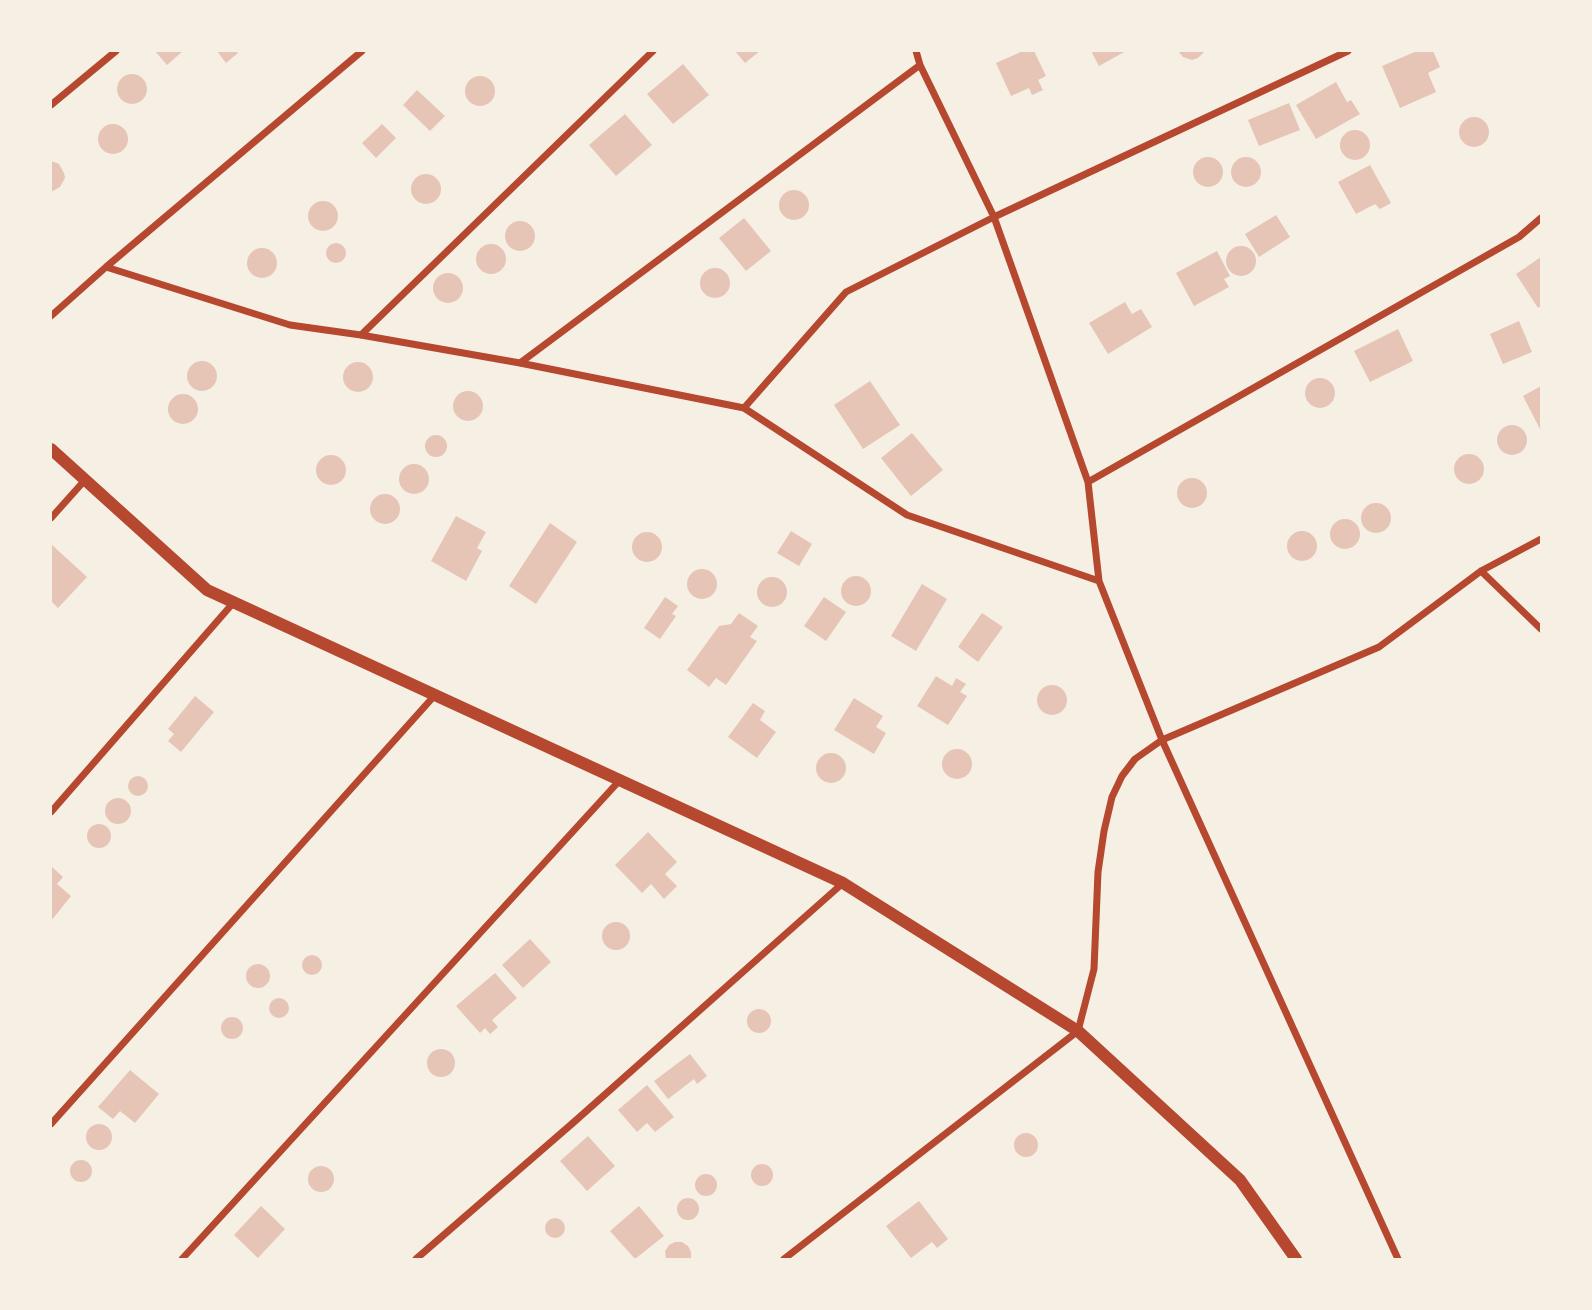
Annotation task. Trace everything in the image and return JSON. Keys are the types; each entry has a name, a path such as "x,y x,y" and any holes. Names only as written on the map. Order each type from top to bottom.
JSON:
{"street":[{"path":"51,105 116,51"},
{"path":"51,316 362,51"},
{"path":"361,335 653,51"},
{"path":"916,51 920,65 994,217 1088,482 1099,581 1162,740 1398,1259"},
{"path":"744,408 846,292 994,217 1348,51"},
{"path":"520,363 920,65"},
{"path":"1088,482 1519,237 1541,218"},
{"path":"106,267 290,325 520,363 744,408 907,515 1099,581"},
{"path":"51,449 207,590 843,883 1078,1031 1240,1180 1296,1259"},
{"path":"51,518 86,479"},
{"path":"784,1259 1078,1031 1094,969 1098,872 1104,831 1112,797 1122,776 1135,759 1162,740 1379,647 1481,571 1541,539"},
{"path":"1481,571 1541,629"},
{"path":"51,812 234,602"},
{"path":"51,1124 435,695"},
{"path":"182,1259 620,780"},
{"path":"416,1259 843,883"}],"building":[{"path":"155,51 183,51 167,65"},
{"path":"217,51 236,51 238,53 226,63"},
{"path":"735,51 760,51 745,63"},
{"path":"1023,51 1034,51 1046,76 1038,80 1043,90 1032,95 1029,88 1011,96 996,63"},
{"path":"1091,51 1126,51 1099,66"},
{"path":"1178,51 1205,51 1192,60 1183,57"},
{"path":"1417,51 1433,51 1440,67 1428,73 1436,92 1400,108 1382,66"},
{"path":"683,64 709,95 673,124 647,94"},
{"path":"132,74 143,78 147,89 143,100 132,104 121,100 117,89 121,78"},
{"path":"480,76 491,80 495,91 491,102 480,106 469,102 465,91 469,80"},
{"path":"1336,82 1347,102 1351,100 1360,114 1316,139 1296,105"},
{"path":"417,90 445,116 430,131 403,105"},
{"path":"1289,103 1300,130 1259,146 1248,120"},
{"path":"625,114 652,145 616,176 589,145"},
{"path":"1474,117 1485,121 1489,132 1485,143 1474,147 1463,143 1459,132 1463,121"},
{"path":"113,124 124,128 128,139 124,150 113,154 102,150 98,139 102,128"},
{"path":"382,124 396,138 376,158 362,143"},
{"path":"1355,130 1366,134 1370,145 1366,156 1355,160 1344,156 1340,145 1344,134"},
{"path":"1208,157 1219,161 1223,172 1219,183 1208,187 1197,183 1193,172 1197,161"},
{"path":"1246,157 1257,161 1261,172 1257,183 1246,187 1235,183 1231,172 1235,161"},
{"path":"51,161 59,164 65,178 60,187 51,192"},
{"path":"1370,165 1391,203 1380,209 1375,204 1356,214 1338,182"},
{"path":"426,174 437,178 441,189 437,200 426,204 415,200 411,189 415,178"},
{"path":"794,190 805,194 809,205 805,216 794,220 783,216 779,205 783,194"},
{"path":"323,201 334,205 338,216 334,227 323,231 312,227 308,216 312,205"},
{"path":"1276,215 1290,237 1259,257 1245,234"},
{"path":"744,218 771,251 746,271 719,238"},
{"path":"520,221 531,225 535,236 531,247 520,251 509,247 505,236 509,225"},
{"path":"336,243 343,246 346,253 343,260 336,263 329,260 326,253 329,246"},
{"path":"491,244 502,248 506,259 502,270 491,274 480,270 476,259 480,248"},
{"path":"1241,246 1252,250 1256,261 1252,272 1241,276 1230,272 1226,261 1230,250"},
{"path":"262,248 273,252 277,263 273,274 262,278 251,274 247,263 251,252"},
{"path":"1217,251 1230,276 1224,279 1229,287 1194,306 1176,273"},
{"path":"1541,257 1541,306 1538,308 1516,274"},
{"path":"715,268 726,272 730,283 726,294 715,298 704,294 700,283 704,272"},
{"path":"448,273 459,277 463,288 459,299 448,303 437,299 433,288 437,277"},
{"path":"1125,302 1132,314 1141,309 1152,327 1108,354 1089,323"},
{"path":"1519,321 1532,352 1503,364 1490,334"},
{"path":"1398,329 1413,361 1370,382 1354,351"},
{"path":"202,361 213,365 217,376 213,387 202,391 191,387 187,376 191,365"},
{"path":"358,362 369,366 373,377 369,388 358,392 347,388 343,377 347,366"},
{"path":"1320,378 1331,382 1335,393 1331,404 1320,408 1309,404 1305,393 1309,382"},
{"path":"870,381 900,425 863,449 834,405"},
{"path":"1541,386 1541,431 1523,396"},
{"path":"468,391 479,395 483,406 479,417 468,421 457,417 453,406 457,395"},
{"path":"183,394 194,398 198,409 194,420 183,424 172,420 168,409 172,398"},
{"path":"1512,425 1523,429 1527,440 1523,451 1512,455 1501,451 1497,440 1501,429"},
{"path":"912,433 943,470 911,496 881,458"},
{"path":"432,435 440,435 447,442 447,450 440,457 432,457 425,450 425,442"},
{"path":"1469,454 1480,458 1484,469 1480,480 1469,484 1458,480 1454,469 1458,458"},
{"path":"331,455 342,459 346,470 342,481 331,485 320,481 316,470 320,459"},
{"path":"414,464 425,468 429,479 425,490 414,494 403,490 399,479 403,468"},
{"path":"1192,478 1203,482 1207,493 1203,504 1192,508 1181,504 1177,493 1181,482"},
{"path":"385,494 396,498 400,509 396,520 385,524 374,520 370,509 374,498"},
{"path":"1376,503 1387,507 1391,518 1387,529 1376,533 1365,529 1361,518 1365,507"},
{"path":"456,516 486,532 477,548 482,551 466,581 431,561"},
{"path":"1345,519 1356,523 1360,534 1356,545 1345,549 1334,545 1330,534 1334,523"},
{"path":"550,523 577,542 536,604 509,586"},
{"path":"791,531 812,544 799,566 777,553"},
{"path":"1302,531 1313,535 1317,546 1313,557 1302,561 1291,557 1287,546 1291,535"},
{"path":"647,532 658,536 662,547 658,558 647,562 636,558 632,547 636,536"},
{"path":"51,544 87,577 58,608 51,601"},
{"path":"702,569 713,573 717,584 713,595 702,599 691,595 687,584 691,573"},
{"path":"856,576 867,580 871,591 867,602 856,606 845,602 841,591 845,580"},
{"path":"772,577 783,581 787,592 783,603 772,607 761,603 757,592 761,581"},
{"path":"922,584 947,599 916,651 891,636"},
{"path":"665,597 678,606 672,614 676,616 660,639 644,628"},
{"path":"824,597 846,612 826,641 804,626"},
{"path":"739,613 758,626 750,637 757,641 726,685 716,678 709,687 687,670 719,626 731,624"},
{"path":"982,613 1003,627 978,662 958,647"},
{"path":"936,676 952,686 956,678 966,684 960,692 967,696 948,725 917,706"},
{"path":"1052,685 1063,689 1067,700 1063,711 1052,715 1041,711 1037,700 1041,689"},
{"path":"195,696 214,712 181,752 168,741 174,734 168,729"},
{"path":"854,698 883,716 876,727 886,733 874,754 834,730"},
{"path":"753,703 765,711 760,720 776,732 757,758 728,737"},
{"path":"957,749 968,753 972,764 968,775 957,779 946,775 942,764 946,753"},
{"path":"831,753 842,757 846,768 842,779 831,783 820,779 816,768 820,757"},
{"path":"138,776 145,779 148,786 145,793 138,796 131,793 128,786 131,779"},
{"path":"118,798 127,802 131,811 127,820 118,824 109,820 105,811 109,802"},
{"path":"99,824 108,827 111,836 108,845 99,848 90,845 87,836 90,827"},
{"path":"648,832 677,862 665,874 677,886 664,899 651,884 642,893 615,865"},
{"path":"51,866 63,877 57,884 71,896 51,921"},
{"path":"616,922 626,926 630,936 626,946 616,950 606,946 602,936 606,926"},
{"path":"530,939 551,962 523,988 502,965"},
{"path":"312,955 319,958 322,965 319,972 312,975 305,972 302,965 305,958"},
{"path":"258,964 266,968 270,976 266,984 258,988 250,984 246,976 250,968"},
{"path":"495,973 517,998 492,1020 498,1027 490,1034 485,1028 480,1033 456,1006"},
{"path":"275,998 283,998 289,1008 283,1018 275,1018 269,1012 269,1004"},
{"path":"759,1009 770,1016 771,1021 764,1032 759,1033 748,1026 747,1021 754,1010"},
{"path":"228,1017 236,1017 243,1024 243,1032 236,1039 228,1039 221,1032 221,1024"},
{"path":"441,1049 451,1053 455,1063 451,1073 441,1077 431,1073 427,1063 431,1053"},
{"path":"690,1054 707,1076 697,1084 694,1079 668,1099 654,1081"},
{"path":"130,1070 159,1094 135,1123 120,1111 113,1119 98,1107"},
{"path":"647,1085 674,1117 655,1132 647,1123 637,1132 618,1110"},
{"path":"99,1124 108,1128 112,1137 108,1146 99,1150 90,1146 86,1137 90,1128"},
{"path":"1026,1133 1034,1137 1038,1145 1034,1153 1026,1157 1018,1153 1014,1145 1018,1137"},
{"path":"588,1136 615,1166 587,1191 560,1161"},
{"path":"81,1160 89,1163 92,1171 89,1179 81,1182 73,1179 70,1171 73,1163"},
{"path":"762,1164 770,1167 773,1175 770,1183 762,1186 754,1183 751,1175 754,1167"},
{"path":"321,1166 330,1170 334,1179 330,1188 321,1192 312,1188 308,1179 312,1170"},
{"path":"706,1174 714,1177 717,1185 714,1193 706,1196 698,1193 695,1185 698,1177"},
{"path":"684,1198 692,1198 699,1205 699,1213 692,1220 684,1220 677,1213 677,1205"},
{"path":"919,1201 948,1239 937,1248 932,1242 911,1258 886,1226"},
{"path":"261,1206 285,1229 258,1258 234,1235"},
{"path":"639,1206 664,1236 635,1259 610,1231"},
{"path":"555,1218 562,1221 565,1228 562,1235 555,1238 548,1235 545,1228 548,1221"},
{"path":"675,1242 688,1246 691,1259 666,1259 665,1251"}]}
